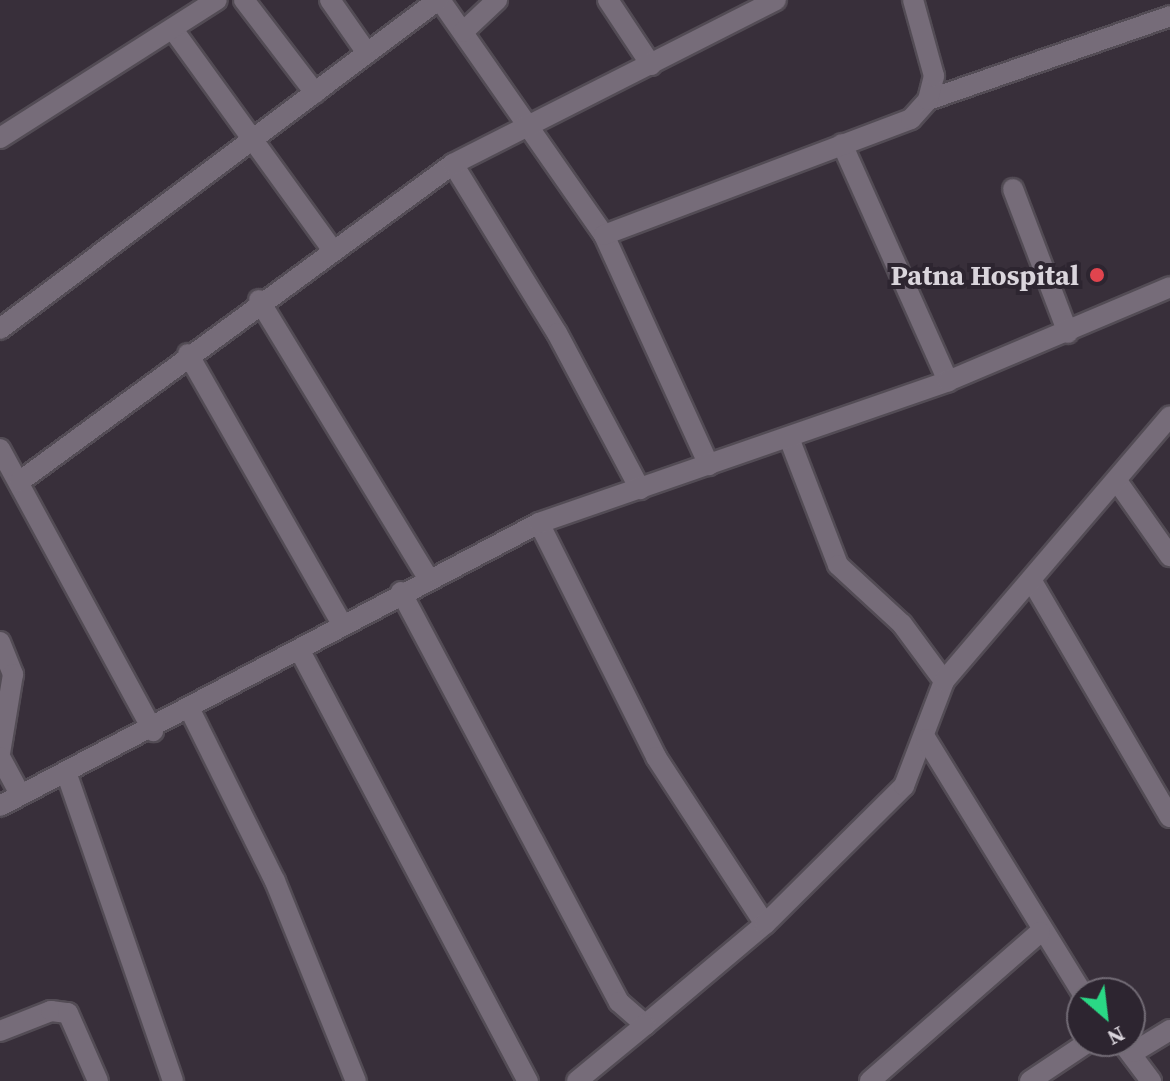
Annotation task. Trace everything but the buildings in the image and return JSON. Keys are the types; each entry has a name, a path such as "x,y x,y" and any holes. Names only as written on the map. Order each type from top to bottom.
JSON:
{"street":[{"path":"0,138 174,31 217,0"},
{"path":"244,0 315,93"},
{"path":"330,0 367,53"},
{"path":"0,329 439,0 604,235 709,465"},
{"path":"463,32 497,0"},
{"path":"608,0 651,65"},
{"path":"19,482 259,300 453,164 525,123 651,65 748,7 776,0"},
{"path":"604,235 911,119 928,100 934,76 913,0"},
{"path":"928,100 1170,16"},
{"path":"174,31 257,136 332,249"},
{"path":"842,144 948,381"},
{"path":"453,164 557,333 640,489"},
{"path":"1013,189 1068,333"},
{"path":"0,806 153,731 300,651 427,576 539,523 948,381 1068,333 1170,287"},
{"path":"259,300 427,576"},
{"path":"188,354 342,624"},
{"path":"577,1081 765,924 904,786 926,739 927,712 944,681 1033,583 1170,416"},
{"path":"789,438 838,565 902,624 944,681"},
{"path":"0,449 153,731"},
{"path":"1117,481 1170,556"},
{"path":"539,523 656,757 765,924"},
{"path":"1033,583 1170,817"},
{"path":"401,592 619,1002 645,1025"},
{"path":"0,642 13,674 0,755 20,794"},
{"path":"300,651 528,1081"},
{"path":"190,710 275,881 356,1081"},
{"path":"926,739 1040,932 1071,977"},
{"path":"66,772 173,1081"},
{"path":"870,1081 1040,932"},
{"path":"0,1031 51,1011 68,1013 98,1081"},
{"path":"1146,1039 1170,1030"},
{"path":"1030,1081 1066,1057"},
{"path":"1135,1057 1151,1081"}],"place":[{"name":"Patna Hospital","path":"1097,275"}]}
